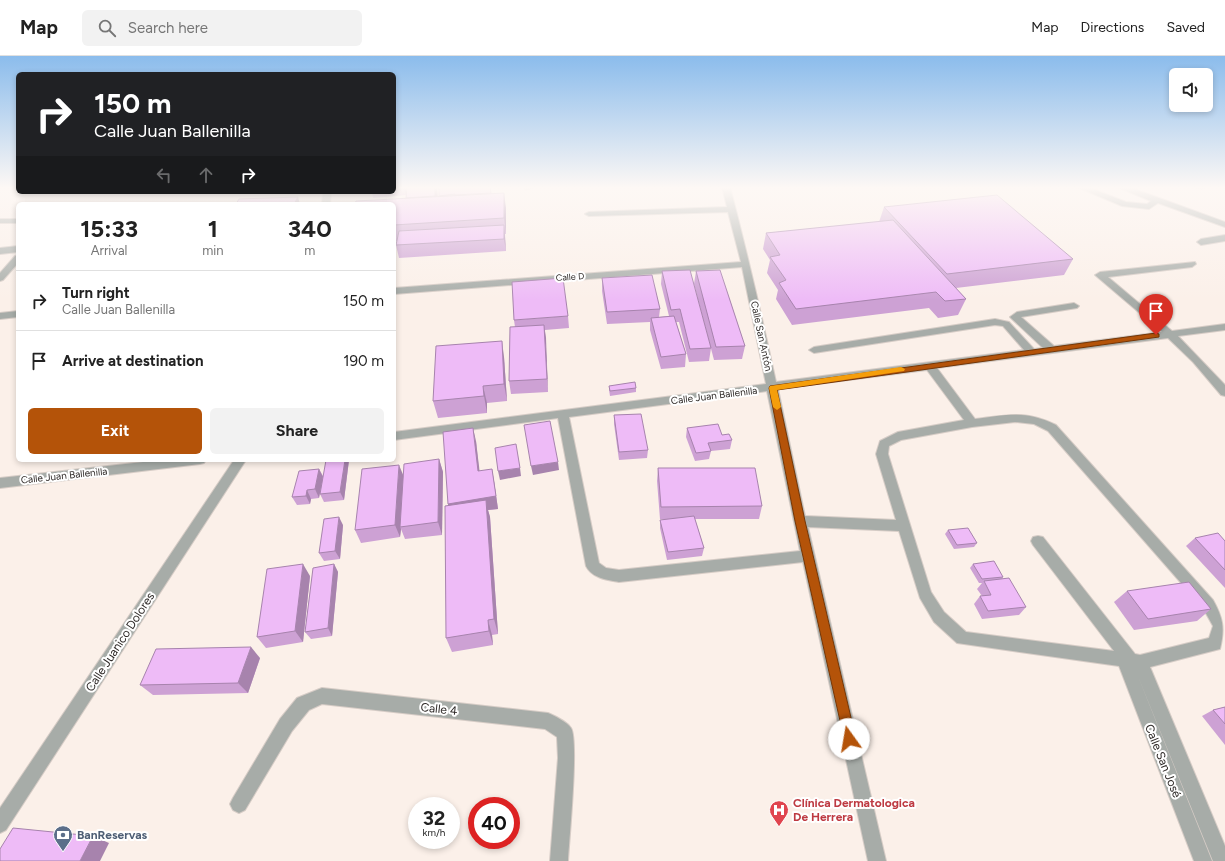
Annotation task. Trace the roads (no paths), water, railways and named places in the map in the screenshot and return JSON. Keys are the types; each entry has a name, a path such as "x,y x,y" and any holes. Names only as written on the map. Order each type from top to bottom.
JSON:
{"street":[{"name":"Calle San Antón","path":"736,225 773,388 800,521 877,861"},
{"path":"1201,242 1225,238"},
{"path":"0,251 16,249"},
{"path":"0,278 16,260"},
{"name":"Calle D","path":"396,291 746,264"},
{"path":"1192,264 1100,275 1171,333 1225,392"},
{"path":"1051,349 1015,317 1016,315 1074,306"},
{"path":"0,316 16,314"},
{"path":"814,350 991,322 1019,320"},
{"path":"1001,322 1006,324 1031,352"},
{"name":"Calle Juan Ballenilla","path":"396,436 773,388 1051,349 1225,327"},
{"path":"929,366 972,423"},
{"path":"563,415 593,566 603,573 619,576 808,556"},
{"path":"1015,418 1036,420 1052,428 1208,604 1220,626 1215,644 1132,661 962,638 939,617 925,594 882,454 884,444 898,436 972,423 1015,418"},
{"name":"Calle Juan Ballenilla","path":"0,483 183,462"},
{"name":"Calle Juanico Dolores","path":"0,824 239,462"},
{"path":"800,521 903,526"},
{"path":"1038,541 1132,661"},
{"name":"Calle San José","path":"1132,661 1203,861"},
{"name":"Calle San José","path":"1132,661 1222,861"},
{"name":"Calle 4","path":"239,804 286,726 299,709 303,704 322,696 548,721 564,732 566,758 559,861"}],"place":[{"name":"Clínica Dermatologica De Herrera","path":"779,827"},
{"name":"BanReservas","path":"63,852"}]}
